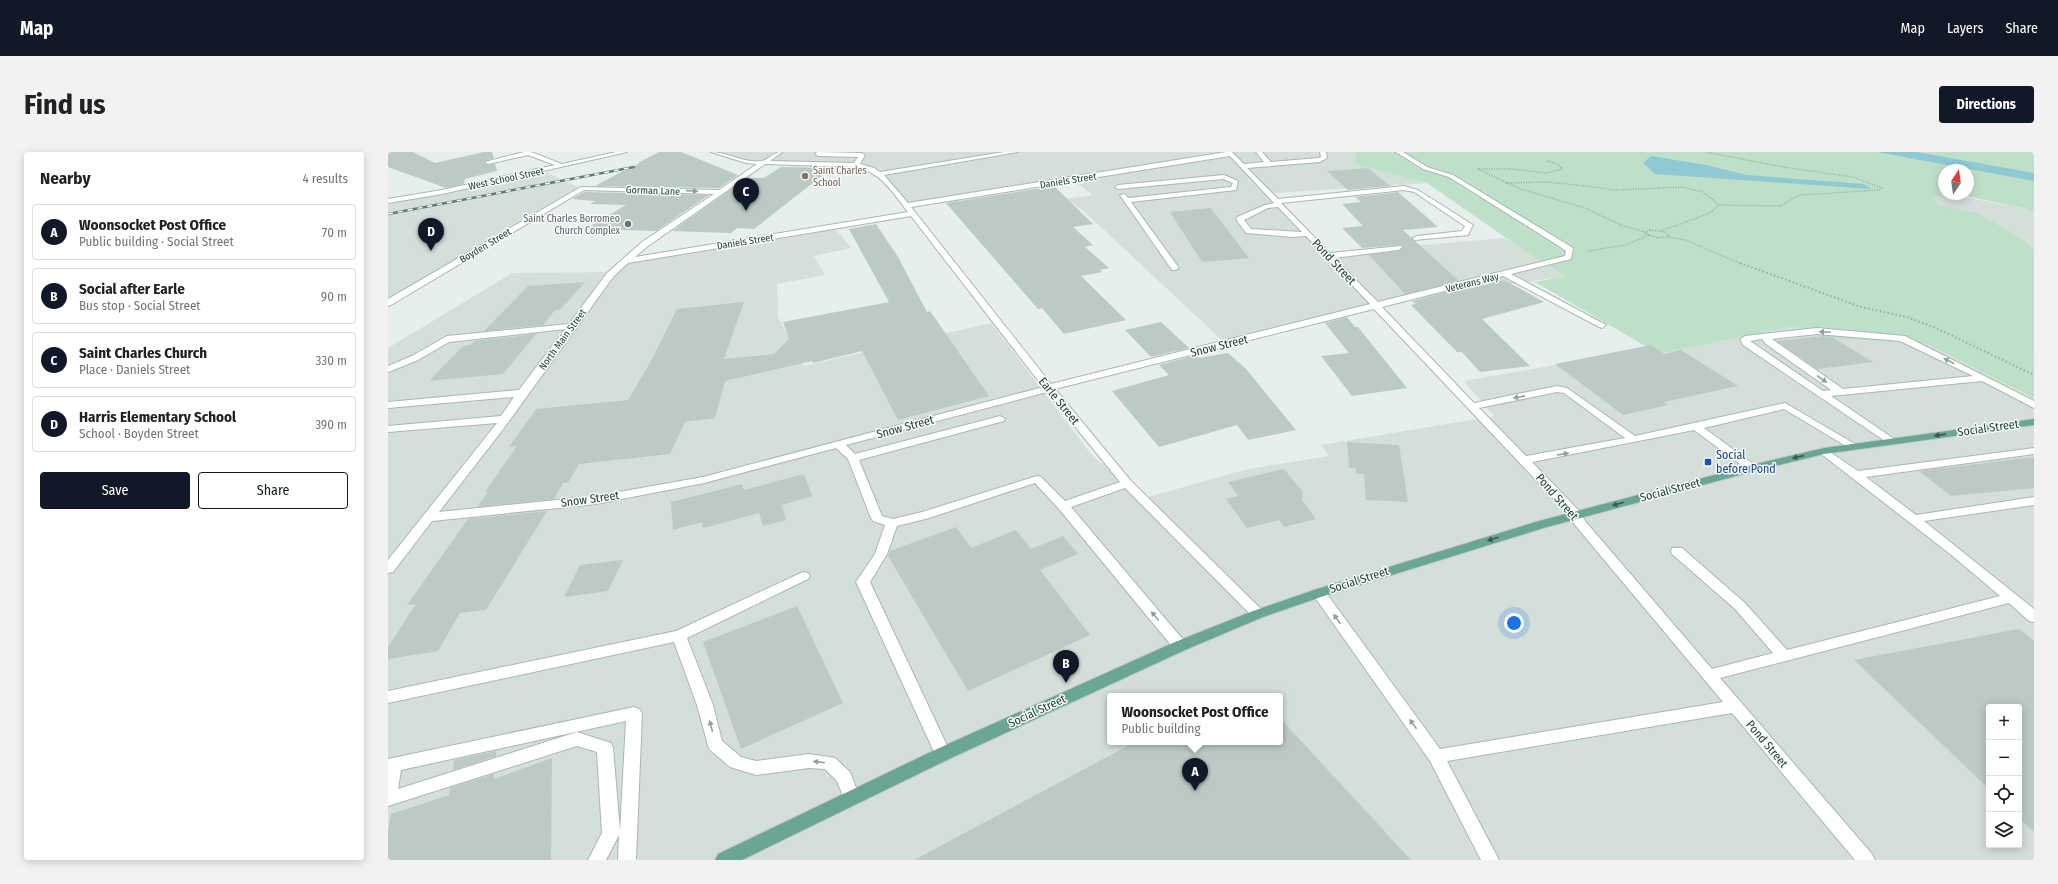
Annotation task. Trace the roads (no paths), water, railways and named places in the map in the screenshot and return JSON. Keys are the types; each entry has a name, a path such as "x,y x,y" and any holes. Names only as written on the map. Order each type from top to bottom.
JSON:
{"main road":[{"name":"Social Street","path":"724,860 943,754 1180,646 1258,614 1319,593 1543,524 1752,468 1824,451 2034,422"}],"street":[{"name":"West School Street","path":"388,201 563,166 624,152"},
{"path":"714,152 748,162 856,165 872,169 878,174 1015,152"},
{"name":"North Main Street","path":"388,569 430,517 504,419 610,275 660,233 765,163 779,152"},
{"path":"821,152 818,154 852,153 862,155 856,165"},
{"path":"972,152 978,158"},
{"path":"1243,166 1320,160 1324,158 1323,152"},
{"name":"Veterans Way","path":"1376,306 1505,274 1569,254 1449,176 1425,168 1399,152"},
{"path":"488,162 528,153 563,166"},
{"name":"Pond Street","path":"1230,153 1577,516 1584,528 1866,860"},
{"name":"Daniels Street","path":"626,261 1230,153"},
{"path":"1259,153 1268,164"},
{"name":"Earle Street","path":"878,174 885,180 1049,388 1127,483 1258,614"},
{"path":"1108,174 1176,268"},
{"path":"1118,186 1224,177 1236,182 1234,189 1127,200"},
{"name":"Gorman Lane","path":"583,188 722,192"},
{"name":"Boyden Street","path":"388,303 583,188"},
{"path":"1308,234 1293,235 1249,230 1240,219 1267,206 1278,203 1404,188 1416,191 1469,225 1465,233 1417,238"},
{"path":"1328,256 1398,248"},
{"path":"1505,274 1602,325"},
{"path":"388,296 400,296"},
{"name":"Snow Street","path":"430,517 596,500 704,480 1049,388 1376,306"},
{"path":"388,369 415,358 447,340 572,326"},
{"path":"1892,441 1746,343 1745,339 1817,331 1902,338 1984,378 2034,405"},
{"path":"1767,336 1767,340 1769,342 1839,391"},
{"path":"1821,394 1839,391 1984,378"},
{"path":"1473,406 1557,389 1567,391 1634,440"},
{"path":"388,405 522,393"},
{"path":"1524,460 1634,440 1785,406 1855,447"},
{"path":"388,429 504,419"},
{"path":"853,458 1000,419"},
{"path":"1696,427 1752,468"},
{"path":"839,444 853,458 877,518 892,523 925,515 1037,479 1063,506 1180,646"},
{"path":"1857,475 2034,450"},
{"path":"1824,451 1914,519 2034,617"},
{"path":"1063,506 1127,483"},
{"path":"1914,519 2034,501"},
{"path":"892,523 881,554 863,582 943,754"},
{"path":"1677,551 1740,606 1784,656"},
{"path":"388,697 679,636 802,576"},
{"path":"1319,593 1436,756 1490,860"},
{"path":"1709,675 2011,598"},
{"path":"679,636 705,705 715,744 736,762 756,768 809,761 829,763 844,777 852,798"},
{"path":"1436,756 1736,706"},
{"path":"388,794 391,766 634,713 627,860"},
{"path":"388,799 577,739 605,748 611,834 597,860"}],"water":[{"path":"1877,152 1917,152 2034,173 2034,181 1974,170 1974,164 1942,164"},
{"path":"1651,156 1706,165 1746,175 1864,184 1871,189 1655,174 1643,163"}],"railway":[{"path":"388,214 634,167"}],"place":[{"name":"Saint Charles School","path":"805,176"},
{"name":"Saint Charles Church","path":"746,211"},
{"name":"Saint Charles Borromeo Church Complex","path":"628,224"},
{"name":"Harris Elementary School","path":"431,251"},
{"name":"Social before Pond","path":"1708,462"},
{"name":"Social after Earle","path":"1066,683"},
{"name":"Woonsocket Post Office","path":"1195,791"}]}
